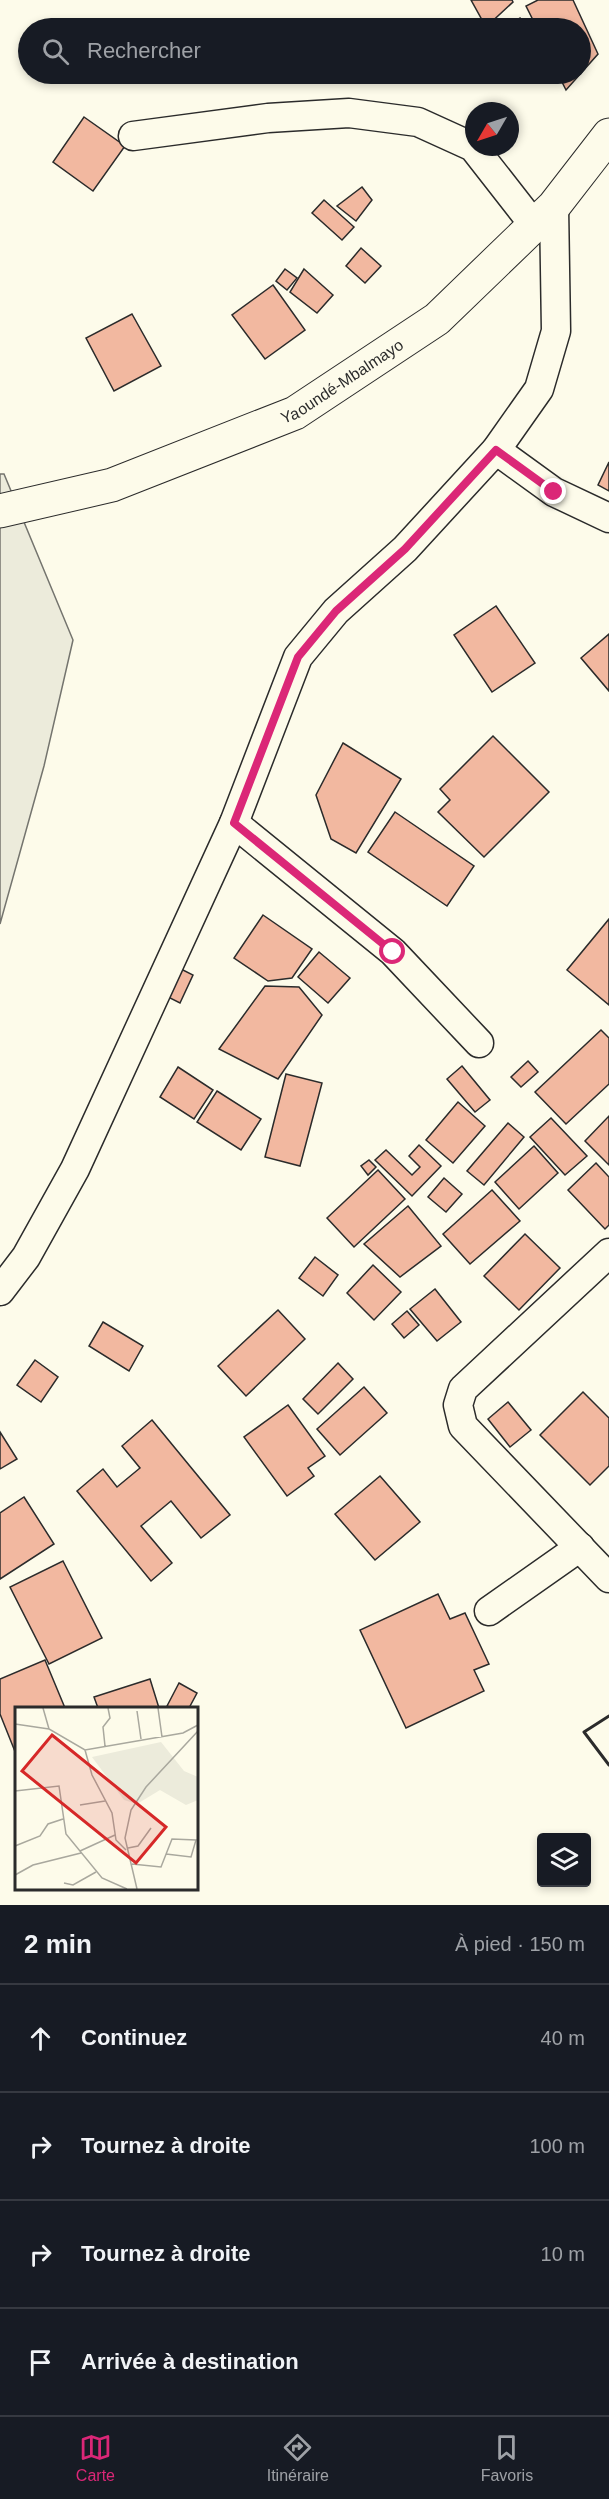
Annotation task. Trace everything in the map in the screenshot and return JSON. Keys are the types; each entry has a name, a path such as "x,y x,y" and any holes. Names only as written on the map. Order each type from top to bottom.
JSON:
{"highway":[{"name":"Yaoundé-Mbalmayo","path":"0,511 112,485 295,414 437,319 544,215 609,135"}],"street":[{"path":"0,1291 26,1257 75,1169 234,823 298,657 336,611 405,549 496,450 539,389 556,331 544,215 473,147 418,122 349,113 268,118 133,136"},
{"path":"496,450 554,492 609,518"},
{"path":"234,823 393,952 479,1043"},
{"path":"609,1253 463,1389 458,1405 462,1426 609,1578"},
{"path":"489,1611 580,1547"}],"shaded area":[{"path":"0,474 4,474 73,640 44,766 0,924"}],"building":[{"path":"471,0 512,0 513,2 496,18 481,18"},
{"path":"538,0 573,0 581,18 532,18 526,6"},
{"path":"591,39 598,54 591,62"},
{"path":"563,84 571,84 566,90"},
{"path":"84,117 125,146 93,191 53,162"},
{"path":"362,187 372,200 356,221 337,206"},
{"path":"324,200 354,227 342,240 312,213"},
{"path":"361,248 381,266 365,283 346,266"},
{"path":"285,269 297,278 287,290 276,281"},
{"path":"304,269 333,295 317,313 290,292"},
{"path":"273,285 305,330 265,359 232,315"},
{"path":"132,314 161,366 114,391 86,338"},
{"path":"609,462 609,491 598,485"},
{"path":"496,606 535,663 492,692 454,635"},
{"path":"609,634 609,691 581,658"},
{"path":"493,736 549,792 484,857 438,812 450,800 440,789"},
{"path":"343,743 401,779 356,853 331,839 316,795"},
{"path":"395,812 474,866 447,906 368,852"},
{"path":"263,915 312,949 292,978 268,981 234,958"},
{"path":"609,919 609,1005 567,970"},
{"path":"319,952 350,978 328,1003 298,977"},
{"path":"177,967 193,975 180,1003 164,995"},
{"path":"265,986 299,987 322,1015 278,1079 219,1049"},
{"path":"601,1030 609,1038 609,1084 566,1124 535,1092"},
{"path":"528,1061 538,1072 521,1087 511,1077"},
{"path":"462,1066 490,1100 475,1112 447,1079"},
{"path":"178,1067 213,1090 194,1119 160,1097"},
{"path":"286,1074 322,1083 300,1166 265,1157"},
{"path":"217,1091 261,1119 241,1150 197,1122"},
{"path":"458,1102 485,1126 453,1163 426,1140"},
{"path":"609,1116 609,1165 585,1141"},
{"path":"551,1118 587,1156 565,1175 530,1137"},
{"path":"508,1123 524,1137 484,1185 467,1171"},
{"path":"419,1145 441,1166 412,1196 375,1160 386,1150 412,1175 420,1167 409,1156"},
{"path":"534,1146 558,1173 519,1209 495,1182"},
{"path":"369,1160 376,1167 368,1175 361,1166"},
{"path":"596,1163 609,1177 609,1225 605,1229 568,1190"},
{"path":"378,1170 405,1199 354,1247 327,1218"},
{"path":"444,1178 462,1194 446,1212 428,1197"},
{"path":"492,1190 520,1221 470,1264 443,1234"},
{"path":"408,1206 441,1246 400,1277 364,1244"},
{"path":"525,1234 560,1268 519,1310 484,1276"},
{"path":"315,1257 338,1275 323,1296 299,1278"},
{"path":"373,1265 401,1292 374,1320 347,1293"},
{"path":"435,1289 461,1322 437,1341 410,1309"},
{"path":"278,1310 305,1339 246,1396 218,1366"},
{"path":"407,1311 419,1325 404,1338 392,1324"},
{"path":"103,1322 143,1346 129,1371 89,1346"},
{"path":"35,1360 58,1377 41,1402 17,1385"},
{"path":"338,1363 353,1379 318,1414 303,1399"},
{"path":"364,1387 387,1413 340,1455 317,1429"},
{"path":"583,1392 609,1418 609,1466 590,1485 540,1435"},
{"path":"508,1402 531,1430 510,1447 488,1419"},
{"path":"288,1405 325,1456 308,1468 314,1476 287,1496 244,1437"},
{"path":"152,1420 230,1515 201,1538 171,1501 141,1526 172,1563 151,1581 77,1491 103,1469 117,1487 140,1468 122,1446"},
{"path":"0,1432 17,1459 0,1469"},
{"path":"380,1476 420,1522 375,1560 335,1514"},
{"path":"24,1497 54,1544 0,1579 0,1513"},
{"path":"63,1561 102,1638 49,1664 10,1587"},
{"path":"438,1594 450,1619 465,1613 489,1664 474,1670 484,1691 406,1728 360,1630"},
{"path":"45,1660 65,1707 15,1707 15,1752 0,1714 0,1679"},
{"path":"150,1679 159,1707 98,1707 94,1697"},
{"path":"179,1683 197,1693 190,1707 167,1706"}],"wall":[{"path":"609,1716 584,1732 609,1765"}],"route":[{"path":"393,952 234,823 298,657 336,611 405,549 496,450 554,492"}]}
